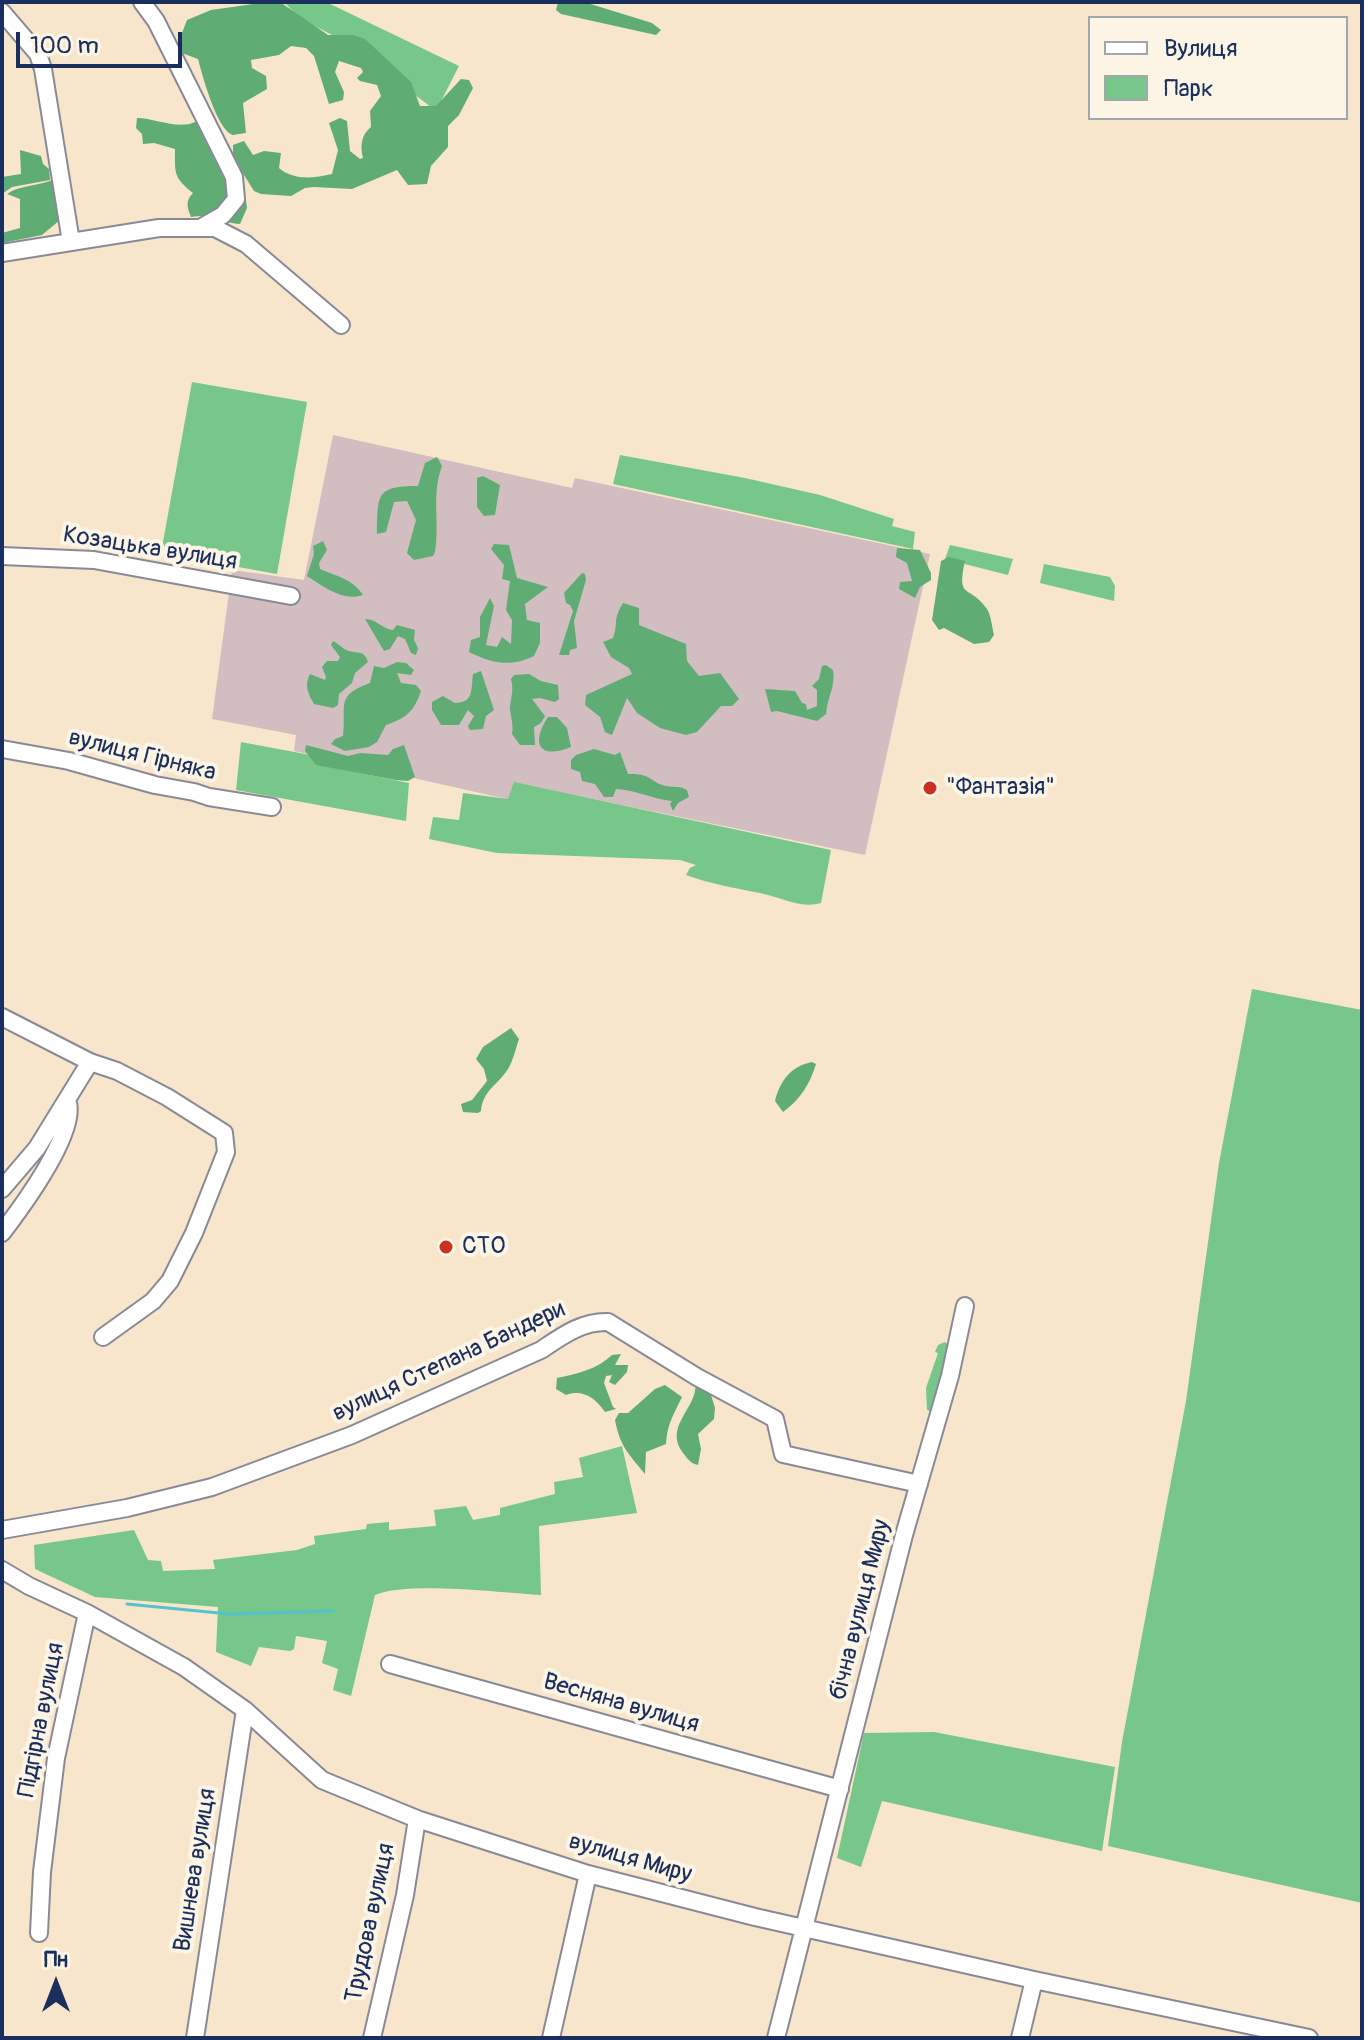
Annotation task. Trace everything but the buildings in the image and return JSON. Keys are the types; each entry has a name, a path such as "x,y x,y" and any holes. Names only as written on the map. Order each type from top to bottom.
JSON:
{"street":[{"path":"142,2 156,21 234,177 236,199 223,215 202,227"},
{"path":"2,12 38,54 43,69 71,242"},
{"path":"2,253 159,228 215,228 246,244 341,325"},
{"name":"Козацька вулиця","path":"2,556 121,563 291,596"},
{"name":"вулиця Гірняка","path":"2,749 69,761 209,797 272,807"},
{"path":"2,1017 167,1097 224,1133 226,1152 194,1233 170,1281 153,1301 103,1337"},
{"path":"2,1189 37,1148 90,1062"},
{"path":"2,1233 56,1150 70,1111 68,1101"},
{"name":"бічна вулиця Миру","path":"776,2038 919,1484 950,1376 965,1306"},
{"name":"вулиця Степана Бандери","path":"2,1530 127,1508 212,1487 352,1435 541,1350 570,1331 595,1321 608,1322 697,1377 775,1419 783,1454 919,1484"},
{"name":"вулиця Миру","path":"2,1570 184,1667 245,1710 322,1780 417,1819 588,1874 741,1913 1034,1980 1309,2038"},
{"name":"Підгірна вулиця","path":"39,1933 42,1872 56,1758 87,1613"},
{"name":"Весняна вулиця","path":"390,1664 840,1789"},
{"name":"Вишнева вулиця","path":"195,2038 245,1710"},
{"name":"Трудова вулиця","path":"372,2038 405,1895 417,1819"},
{"path":"551,2038 588,1874"},
{"path":"1020,2038 1034,1980"},
{"path":"1224,2038 1229,2020"}],"shaded area":[{"path":"333,435 572,488 575,478 930,554 865,855 515,783 511,800 294,751 296,735 212,719 232,570 304,580"}],"green space":[{"path":"254,2 280,2 328,35 353,35 365,39 411,82 420,106 436,106 461,79 469,80 473,88 459,115 448,126 448,147 431,166 427,184 408,185 397,170 352,189 305,188 291,196 254,191 233,154 233,145 244,141 253,155 264,151 281,153 279,168 291,175 311,177 332,174 338,150 329,123 340,118 347,121 350,151 363,158 362,141 371,127 370,111 381,96 377,85 357,78 363,72 361,68 339,61 335,72 344,92 343,100 329,104 314,56 306,48 291,46 279,55 251,60 252,68 266,76 267,89 243,103 246,133 233,135 227,131 211,101 198,59 179,52 177,46 187,20 211,10"},
{"path":"284,2 326,2 459,66 436,111 346,42 301,19"},
{"path":"558,2 584,2 652,23 661,30 656,35 561,14 556,10"},
{"path":"137,118 174,124 201,124 219,167 246,200 247,208 240,224 206,216 191,217 188,204 193,193 176,174 175,149 154,143 143,144 142,134 136,128"},
{"path":"20,150 41,156 43,164 49,169 50,180 12,187 2,194 2,177 21,174"},
{"path":"55,179 60,220 42,235 2,243 2,233 20,228 20,199 7,194"},
{"path":"192,382 307,402 277,574 161,553"},
{"path":"620,455 820,495 894,519 892,526 915,532 913,549 613,484"},
{"path":"437,457 442,466 436,498 435,552 433,556 414,560 407,553 416,520 407,501 394,502 386,532 377,534 379,502 386,491 418,486 425,463"},
{"path":"483,476 500,485 495,515 484,516 477,507 477,478"},
{"path":"323,541 327,550 319,563 320,569 349,582 363,595 341,595 307,576 314,554 313,546"},
{"path":"494,544 509,545 517,578 548,587 525,604 527,620 540,623 540,643 534,656 518,662 494,661 469,652 471,640 480,637 480,617 490,598 494,606 486,645 497,647 502,637 511,644 512,620 506,610 510,581 502,579 504,565 491,549"},
{"path":"950,545 1013,559 1008,575 945,559"},
{"path":"897,548 920,550 931,573 931,580 920,587 915,598 899,589 900,582 912,581 907,563 896,557"},
{"path":"949,557 965,561 962,582 966,591 981,601 988,612 994,635 989,642 974,644 944,628 939,630 932,620 941,561"},
{"path":"1044,564 1110,577 1115,586 1114,601 1040,583"},
{"path":"582,573 586,580 574,621 577,648 570,650 569,655 559,655 573,611 566,603 564,593"},
{"path":"623,603 639,608 639,625 686,644 687,661 699,676 720,673 739,699 732,706 721,706 697,732 686,735 660,728 637,713 627,698 612,735 605,732 600,717 585,705 586,695 632,674 629,668 611,657 603,642 613,638"},
{"path":"365,619 393,630 397,625 415,630 416,655 411,653 405,639 398,636 390,649 384,651"},
{"path":"333,641 347,650 363,654 368,662 339,694 338,705 333,708 314,704 307,686 310,674 325,680 322,667 327,661 338,661 340,657 331,645"},
{"path":"397,662 406,663 414,670 411,675 397,673 401,683 416,685 421,691 412,709 404,717 386,725 377,742 369,747 345,751 331,744 343,736 344,703 351,693 370,683 374,666 384,668"},
{"path":"822,666 833,670 834,676 826,714 817,721 771,712 765,689 795,691 807,710 817,706 817,690 812,686 819,679"},
{"path":"481,671 494,710 486,716 483,729 470,730 468,726 474,716 468,710 459,725 441,725 432,710 432,702 443,696 455,703 466,701 473,674"},
{"path":"529,674 558,685 559,699 555,702 532,699 545,716 534,727 535,745 520,745 512,734 511,679 514,675"},
{"path":"548,717 557,717 567,728 571,747 552,752 541,747 540,735"},
{"path":"241,742 321,757 321,765 409,783 406,821 236,790"},
{"path":"306,745 348,756 360,753 388,755 393,749 404,745 415,777 408,781 396,780 316,765 305,751"},
{"path":"594,749 615,755 620,752 628,774 642,775 661,785 684,788 689,797 678,803 673,811 672,801 631,791 616,789 613,797 604,797 595,784 582,781 580,772 571,769 571,760 576,755"},
{"path":"514,782 831,850 821,903 798,904 695,878 686,875 696,865 680,860 497,853 429,839 433,817 459,820 463,793 508,799"},
{"path":"1252,989 1362,1010 1362,1903 1108,1846 1122,1742 1186,1401 1219,1163"},
{"path":"511,1028 519,1039 508,1069 488,1093 481,1111 463,1112 461,1104 472,1100 487,1081 484,1069 476,1059 483,1047"},
{"path":"812,1062 816,1064 807,1085 783,1112 775,1101 783,1081 798,1067"},
{"path":"945,1342 950,1346 934,1409 930,1411 927,1410 926,1388 938,1353 935,1352 938,1345"},
{"path":"621,1354 615,1365 628,1365 627,1372 615,1385 609,1382 612,1375 606,1376 604,1383 616,1409 605,1412 588,1396 578,1393 566,1395 556,1389 557,1378 586,1370 612,1355"},
{"path":"703,1369 715,1408 714,1419 698,1434 701,1449 698,1465 683,1453 677,1436 693,1399 694,1378"},
{"path":"665,1385 682,1397 669,1425 666,1444 646,1452 645,1474 622,1444 615,1420 619,1413 628,1413 655,1389"},
{"path":"622,1446 637,1513 539,1526 541,1595 432,1588 375,1595 351,1696 333,1690 338,1669 322,1663 327,1641 296,1636 294,1649 290,1651 259,1647 251,1666 216,1652 218,1607 95,1597 35,1569 34,1545 134,1530 148,1560 161,1561 163,1571 215,1569 213,1560 297,1550 315,1544 314,1536 366,1529 367,1524 389,1522 389,1530 436,1526 434,1510 466,1506 473,1520 500,1515 500,1508 555,1494 554,1482 583,1477 579,1458"},
{"path":"934,1732 1115,1767 1102,1851 882,1801 861,1867 837,1858 864,1733"}],"waterway":[{"path":"127,1604 229,1614 333,1611"}],"place":[{"name":"\"Фантазія\"","path":"930,788"},
{"name":"СТО","path":"446,1247"}]}
